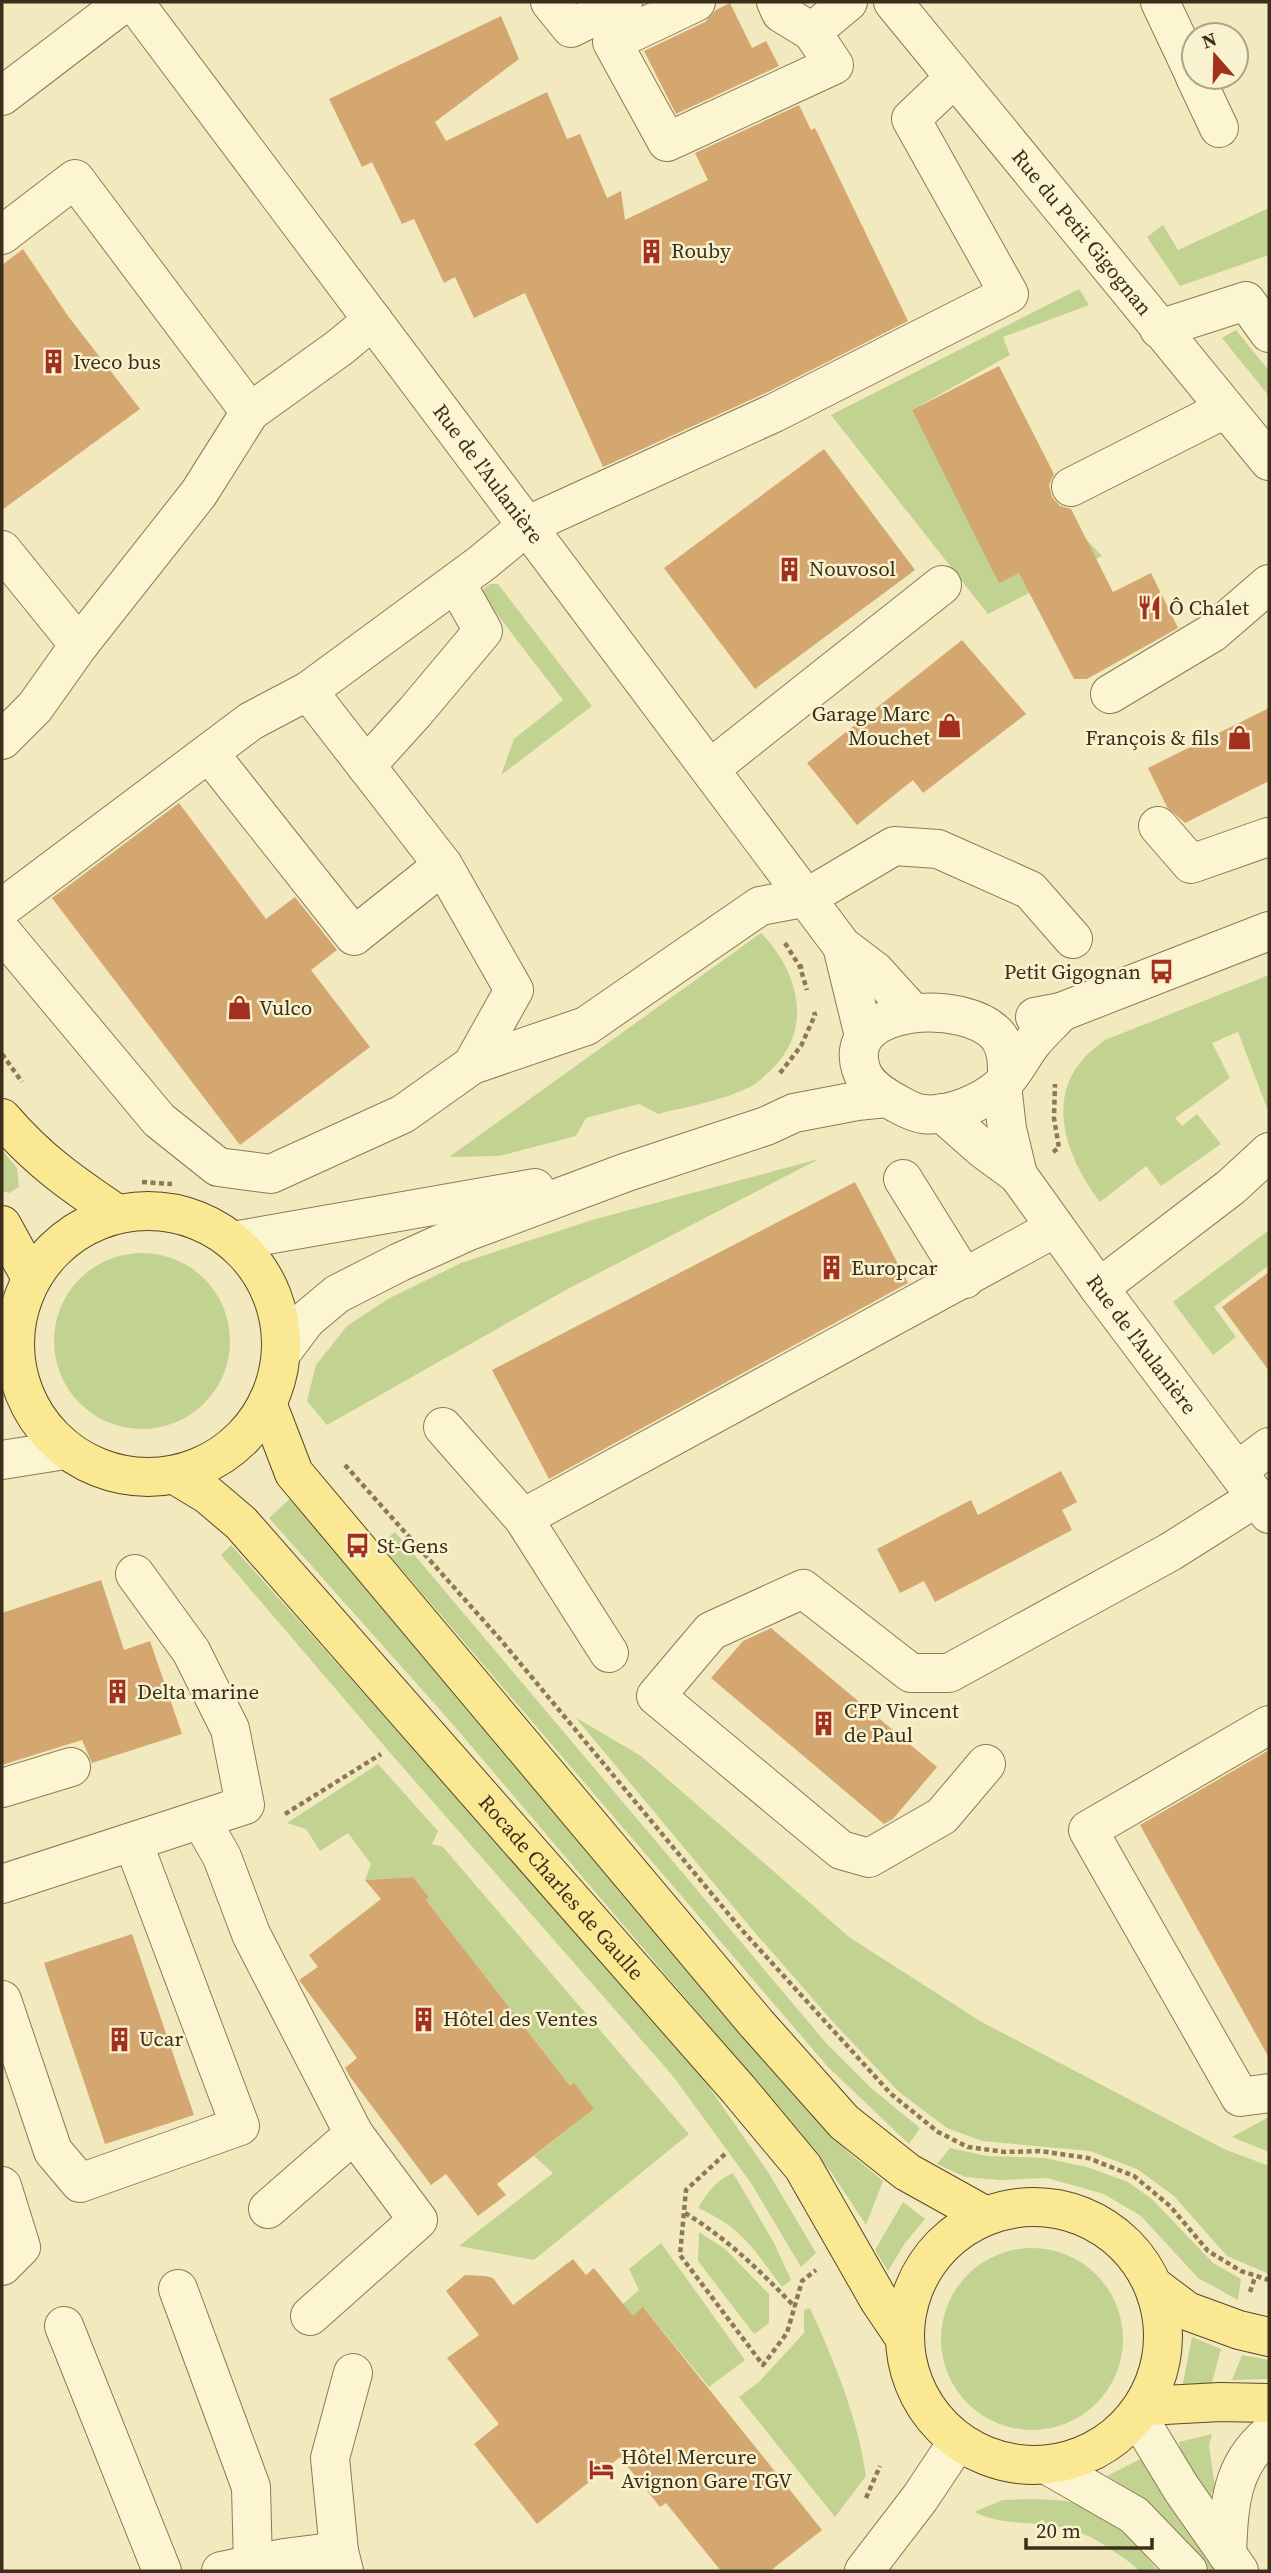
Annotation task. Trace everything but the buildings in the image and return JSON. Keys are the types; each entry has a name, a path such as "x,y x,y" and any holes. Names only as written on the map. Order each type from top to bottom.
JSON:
{"main road":[{"path":"2,1118 53,1170 158,1211 198,1220 233,1241 261,1272 277,1310 282,1352 277,1378 267,1403 244,1436 213,1461 175,1475 136,1478 99,1468 65,1450 39,1422 8,1357 17,1314 31,1278 53,1250 124,1198"},
{"path":"2,1225 31,1278"},
{"path":"267,1403 294,1473 756,2023 844,2122 907,2172 986,2216"},
{"name":"Rocade Charles de Gaulle","path":"175,1475 208,1495 241,1523 738,2089 803,2167 879,2300 905,2337"},
{"path":"1025,2207 1066,2211 1103,2226 1133,2253 1154,2287 1164,2328 1159,2368 1142,2412 1110,2441 1080,2457 1047,2465 1016,2464 986,2456 958,2441 929,2413 911,2376 905,2337 910,2298 927,2264 953,2235 986,2216 1025,2207"},
{"path":"1154,2287 1187,2311 1238,2330 1269,2336"},
{"path":"1142,2412 1220,2402 1269,2403"}],"street":[{"path":"2,96 125,2"},
{"name":"Rue de l'Aulanière","path":"134,2 808,897 842,946 875,971 913,1013"},
{"path":"550,2 571,28 623,2"},
{"path":"696,2 612,42 667,142 834,65 812,32 781,13 776,2"},
{"path":"812,32 848,2"},
{"name":"Rue du Petit Gigognan","path":"893,2 1269,461"},
{"path":"1160,2 1180,44"},
{"path":"2,908 251,722 308,691 456,583 528,525 774,413 1009,294 911,119 954,78"},
{"path":"1202,91 1220,128"},
{"path":"2,235 75,179 250,412"},
{"path":"1159,330 1258,298 1269,333"},
{"path":"2,740 35,707 79,645 199,493 250,412 373,320"},
{"path":"1071,487 1225,409"},
{"path":"2,550 79,645"},
{"path":"366,766 483,631 456,583"},
{"path":"1110,694 1212,633 1269,584"},
{"path":"711,768 942,585"},
{"path":"308,691 443,865 514,990 471,1065"},
{"path":"209,753 354,936 443,865"},
{"path":"1158,826 1191,864 1269,838"},
{"path":"2,932 159,1120 218,1167 271,1174 402,1114 471,1065 586,1026 760,906 808,897 894,846 938,849 1030,890 1073,939"},
{"path":"985,1026 1061,1012 1269,930"},
{"name":"Rue de l'Aulanière","path":"842,946 861,1043"},
{"path":"794,1113 882,1022 913,1013 939,1012 965,1017 996,1034 1007,1059 1004,1081"},
{"path":"861,1043 861,1068 867,1082 887,1098 922,1114 942,1113 963,1108 1004,1081 1034,1041 1061,1012"},
{"name":"Rue de l'Aulanière","path":"1004,1081 1007,1129 1018,1175"},
{"path":"282,1352 306,1320 337,1294 469,1231 627,1172 766,1126 794,1113 887,1098"},
{"name":"Rue de l'Aulanière","path":"942,1113 984,1150 1018,1175 1099,1288 1255,1494"},
{"path":"1099,1288 1231,1186 1269,1152"},
{"path":"233,1241 627,1172"},
{"path":"903,1179 965,1279"},
{"path":"523,1518 1055,1228"},
{"path":"443,1427 523,1518 609,1653"},
{"path":"986,1764 942,1816 869,1858 841,1850 656,1696 711,1631 803,1589 911,1673 949,1673 1170,1552 1255,1494 1269,1447"},
{"path":"2,1460 65,1450"},
{"path":"2,1884 245,1805 230,1729 191,1651 135,1574"},
{"path":"1269,1725 1088,1830 1240,2097 1269,2093"},
{"path":"2,1788 71,1767"},
{"path":"201,1820 222,1857 251,1934 354,2134 418,2220 310,2316"},
{"path":"2,2000 53,2151 80,2183 240,2126 133,1842"},
{"path":"268,2208 354,2134"},
{"path":"2,2186 21,2247 2,2266"},
{"path":"178,2289 251,2487 237,2568 342,2561 330,2458 353,2373"},
{"path":"64,2326 162,2571"},
{"path":"1142,2412 1181,2488 1233,2563"},
{"path":"1233,2563 1229,2505 1237,2476 1256,2445 1269,2434"},
{"path":"864,2571 920,2498 958,2441"},
{"path":"1047,2465 1134,2515 1188,2571"}],"path":[{"path":"2,1054 26,1087"},
{"path":"124,1198 170,1184 181,1187"},
{"path":"344,1464 500,1639 741,1929 891,2094 938,2132 968,2147 1005,2152 1040,2151 1088,2158 1134,2176 1170,2206 1208,2251 1241,2270 1269,2280"},
{"path":"245,1805 268,1825 381,1755"},
{"path":"725,2154 686,2190 680,2256 763,2365 787,2333 803,2281"},
{"path":"685,2213 714,2231 747,2257 795,2307"}],"green space":[{"path":"1269,208 1269,255 1180,286 1147,237 1163,225 1178,250"},
{"path":"1079,289 1089,305 1003,337 1010,355 912,410 999,582 1086,539 1102,556 988,614 831,415"},
{"path":"1236,330 1269,371 1269,396 1222,338"},
{"path":"490,584 498,584 592,706 501,775 514,739 563,700 480,592"},
{"path":"761,933 785,965 796,1001 797,1019 793,1037 784,1054 756,1084 728,1096 658,1114 639,1104 586,1118 576,1136 499,1156 449,1157"},
{"path":"1269,975 1269,1107 1267,1108 1238,1032 1212,1043 1230,1078 1175,1118 1182,1126 1197,1114 1221,1144 1161,1186 1146,1166 1100,1202 1079,1168 1065,1131 1065,1093 1072,1075 1084,1058 1105,1040"},
{"path":"2,1150 17,1168 19,1187 9,1193 2,1191"},
{"path":"819,1159 564,1291 327,1425 307,1401 316,1365 347,1326 388,1299 461,1263 592,1220"},
{"path":"1269,1230 1269,1265 1214,1307 1236,1337 1213,1355 1173,1302"},
{"path":"142,1253 176,1260 204,1279 223,1307 230,1341 223,1375 204,1403 176,1422 142,1429 108,1422 80,1403 61,1375 54,1341 61,1307 80,1279 108,1260"},
{"path":"292,1497 807,2110 848,2152 883,2181 866,2225 831,2172 784,2114 450,1721 269,1518"},
{"path":"395,1532 827,2044 871,2088 920,2128 909,2144 828,2067 380,1544"},
{"path":"231,1545 684,2051 768,2172 816,2253 801,2267 751,2183 672,2075 221,1555"},
{"path":"575,1717 641,1756 849,1937 980,2021 1224,2149 1269,2166 1269,2274 1227,2256 1174,2196 1137,2169 1090,2151 982,2141 947,2128 899,2092 751,1928"},
{"path":"378,1764 438,1831 432,1844 443,1847 689,2134 534,2260 459,2246 553,2173 534,2156 594,2109 570,2086 426,1900 429,1897 413,1877 365,1880 371,1864 348,1833 320,1851 306,1829 287,1823"},
{"path":"1269,2117 1269,2152 1232,2137"},
{"path":"950,2148 987,2156 1045,2158 1087,2167 1128,2182 1152,2199 1213,2263 1241,2279 1238,2300 1198,2278 1141,2216 1104,2194 1047,2178 1000,2180 965,2177 937,2164"},
{"path":"733,2173 774,2243 791,2280 782,2287 737,2232 698,2208 712,2188"},
{"path":"903,2202 925,2219 905,2243 888,2271 875,2250"},
{"path":"699,2232 725,2249 769,2294 769,2323 754,2334 698,2261"},
{"path":"661,2243 745,2360 709,2387 644,2308 625,2323 615,2311 639,2290 629,2269"},
{"path":"1032,2248 1067,2255 1083,2263 1096,2275 1108,2288 1116,2304 1123,2339 1116,2374 1108,2390 1096,2403 1083,2415 1067,2423 1032,2430 997,2423 981,2415 968,2403 956,2390 948,2374 941,2339 948,2304 956,2288 968,2275 981,2263 997,2255"},
{"path":"810,2308 851,2411 866,2476 835,2517 739,2397 759,2382 804,2333 804,2310"},
{"path":"1192,2337 1221,2349 1211,2386 1182,2388"},
{"path":"1242,2355 1269,2360 1269,2379 1232,2380"},
{"path":"1212,2434 1209,2446 1215,2487 1207,2502 1180,2451 1179,2442"},
{"path":"1150,2454 1221,2571 1203,2571 1147,2507 1107,2476"},
{"path":"1003,2500 1069,2502 1099,2514 1131,2540 1158,2571 1139,2571 1102,2543 1078,2532 1053,2526 997,2520 974,2512"}],"place":[{"name":"Rouby","path":"651,251"},
{"name":"Iveco bus","path":"53,362"},
{"name":"Nouvosol","path":"789,569"},
{"name":"Ô Chalet","path":"1149,608"},
{"name":"Garage Marc Mouchet","path":"950,726"},
{"name":"François & fils","path":"1239,738"},
{"name":"Petit Gigognan","path":"1161,972"},
{"name":"Vulco","path":"239,1008"},
{"name":"Europcar","path":"831,1268"},
{"name":"St-Gens","path":"357,1546"},
{"name":"Delta marine","path":"117,1692"},
{"name":"CFP Vincent de Paul","path":"824,1723"},
{"name":"Hôtel des Ventes","path":"423,2019"},
{"name":"Ucar","path":"119,2039"},
{"name":"Hôtel Mercure Avignon Gare TGV","path":"601,2469"}]}
